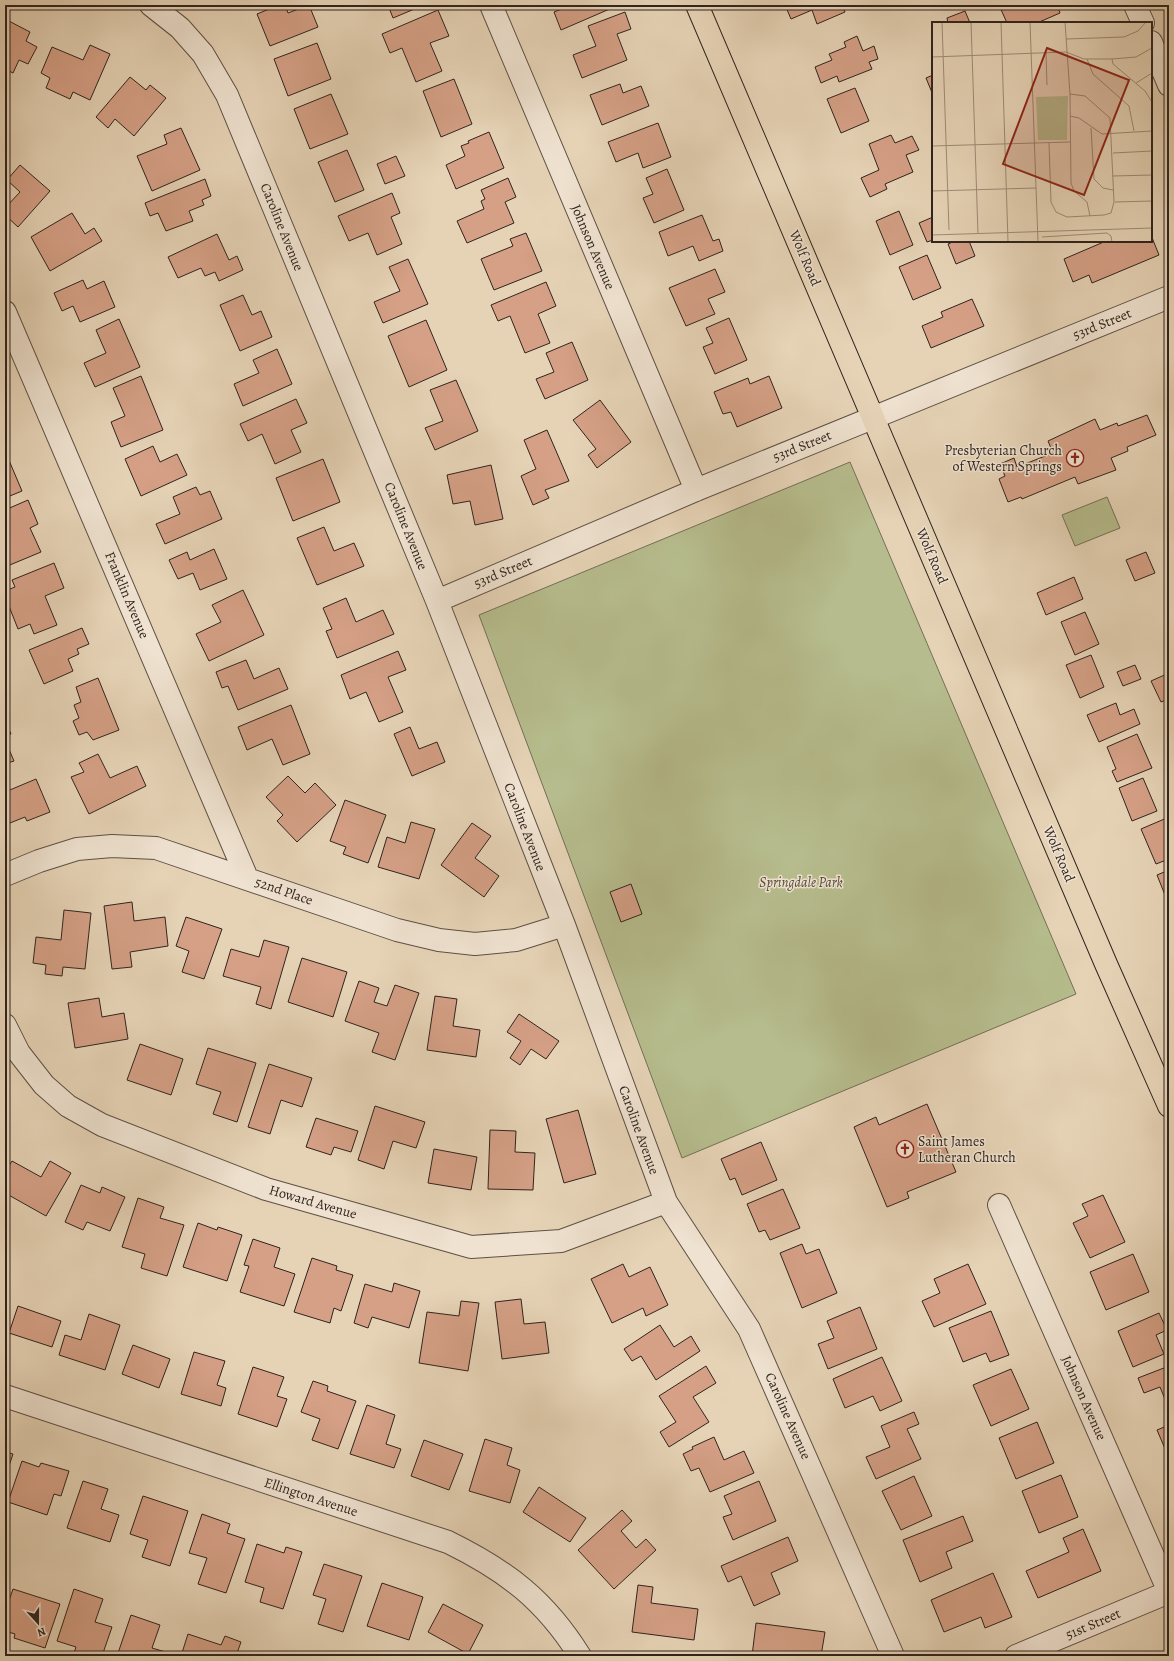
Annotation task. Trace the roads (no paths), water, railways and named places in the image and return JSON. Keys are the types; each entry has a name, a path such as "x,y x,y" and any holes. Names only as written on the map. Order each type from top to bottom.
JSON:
{"main road":[{"name":"Wolf Road","path":"697,5 1106,964 1169,1106"}],"street":[{"name":"Caroline Avenue","path":"151,5 180,28 204,54 227,95 437,601 564,925 666,1202 749,1329 893,1656"},
{"name":"Johnson Avenue","path":"491,5 696,490"},
{"path":"1135,5 1143,22"},
{"path":"1152,44 1169,85"},
{"name":"53rd Street","path":"437,601 696,490 1169,297"},
{"name":"Franklin Avenue","path":"5,312 247,878"},
{"name":"52nd Place","path":"5,875 39,861 77,849 112,846 156,848 397,930 439,940 476,944 516,940 564,925"},
{"name":"Howard Avenue","path":"5,1025 19,1053 44,1085 68,1106 102,1125 266,1189 471,1247 561,1241 666,1202"},
{"name":"Johnson Avenue","path":"999,1205 1169,1592"},
{"name":"Ellington Avenue","path":"5,1396 448,1542 481,1558 513,1579 544,1607 567,1635 580,1656"},
{"name":"51st Street","path":"1016,1656 1169,1592"}],"place":[{"name":"Presbyterian Church of Western Springs","path":"1075,458"},
{"name":"Saint James Lutheran Church","path":"905,1149"}],"park label":[{"name":"Springdale Park","path":"801,882"}]}
